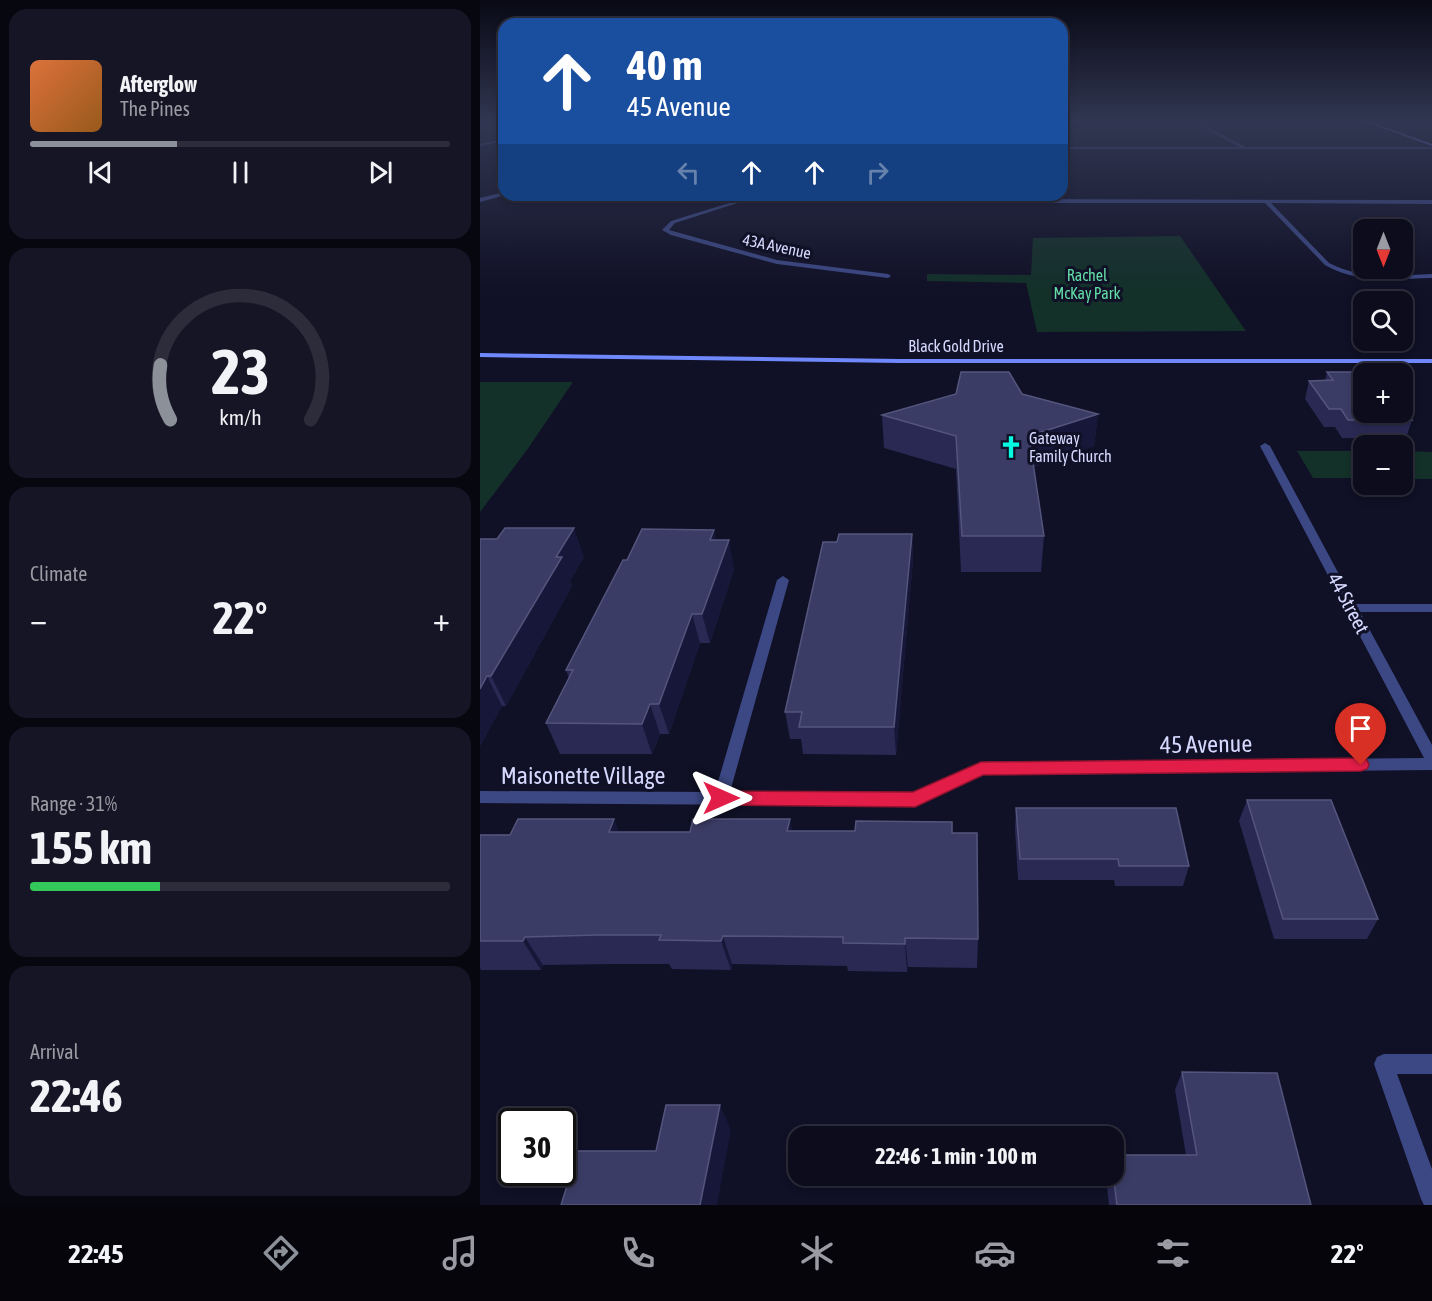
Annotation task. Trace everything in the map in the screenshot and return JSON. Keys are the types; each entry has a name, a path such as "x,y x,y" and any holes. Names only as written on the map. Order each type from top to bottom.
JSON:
{"main road":[{"name":"Black Gold Drive","path":"480,356 900,361 1432,361"}],"street":[{"path":"480,200 498,196"},
{"path":"1068,198 1432,202"},
{"name":"43A Avenue","path":"741,201 673,222 665,227 673,234 777,262 888,276"},
{"path":"1267,201 1327,264 1346,273 1366,276 1432,276"},
{"name":"44 Street","path":"1265,446 1432,759"},
{"path":"721,798 783,580"},
{"path":"1352,608 1432,608"},
{"name":"45 Avenue","path":"981,768 1432,764"},
{"name":"Maisonette Village","path":"480,798 915,800 981,768"},
{"path":"1432,1064 1384,1064 1432,1199"}],"green space":[{"name":"Rachel McKay Park","path":"1180,236 1246,331 1037,332 1026,283 927,281 927,274 1031,275 1033,238"},
{"path":"480,382 573,382 527,450 480,512"},
{"path":"1297,451 1353,451 1353,478 1313,478"},
{"path":"1413,451 1432,452 1432,479 1413,479"}],"building":[{"path":"961,372 1009,372 1022,394 1098,414 1029,436 1044,536 962,536 956,436 882,415 956,394"},
{"path":"1327,372 1353,372 1353,420 1348,420 1341,409 1329,409 1309,381 1333,380"},
{"path":"505,528 574,528 556,557 562,557 491,676 487,676 480,689 480,539 497,539"},
{"path":"642,529 714,530 710,540 729,540 702,614 692,614 659,704 650,704 642,724 546,723 573,670 566,670 623,560 627,560"},
{"path":"839,534 912,534 894,727 799,727 802,712 785,712 823,542 837,542"},
{"path":"1247,800 1331,800 1378,919 1283,919"},
{"path":"1016,808 1176,808 1189,866 1119,866 1118,859 1020,859"},
{"path":"518,819 614,819 609,832 690,832 693,819 790,819 787,831 855,831 856,821 952,822 952,833 977,833 978,939 905,938 905,944 843,943 843,937 723,936 721,941 659,940 661,935 598,935 525,937 523,941 480,941 480,835 510,835"},
{"path":"1182,1072 1277,1073 1311,1205 1117,1205 1115,1186 1124,1186 1124,1155 1197,1155"},
{"path":"666,1105 720,1105 700,1205 561,1205 567,1186 576,1186 578,1151 656,1151"}],"place":[{"name":"Gateway Family Church","path":"1011,447"}],"route":[{"path":"721,798 915,800 981,768 1361,765"}]}
